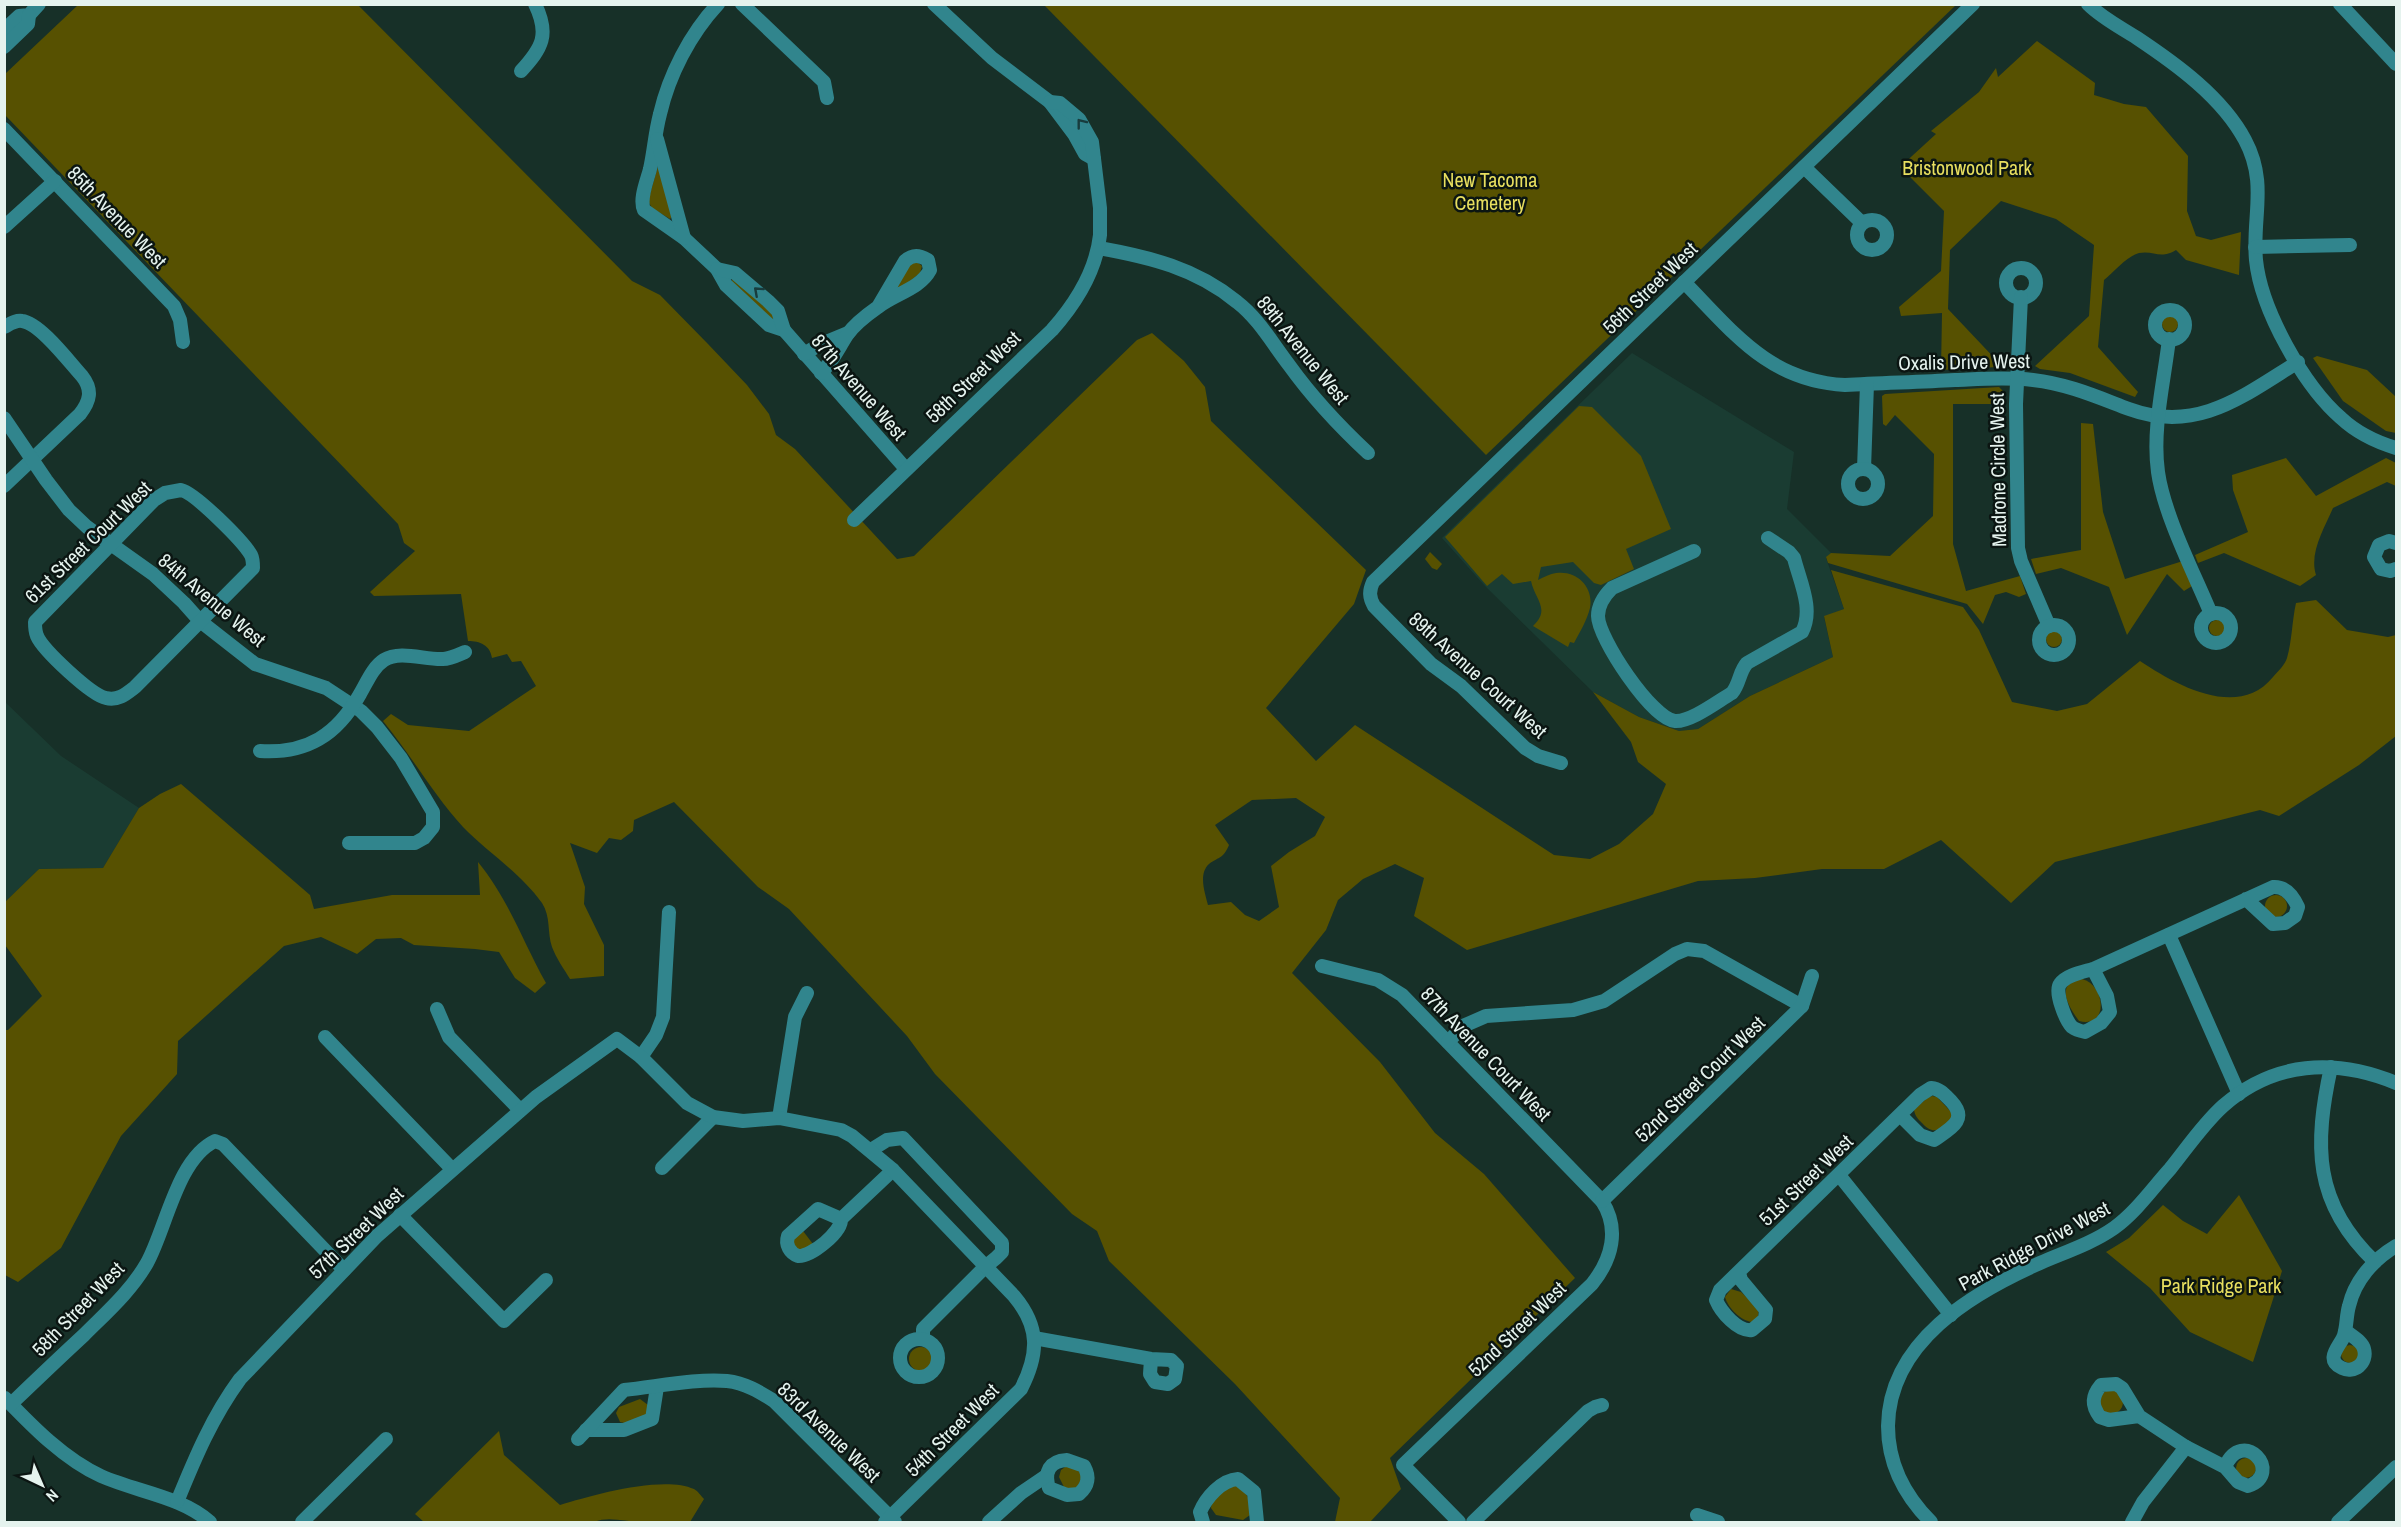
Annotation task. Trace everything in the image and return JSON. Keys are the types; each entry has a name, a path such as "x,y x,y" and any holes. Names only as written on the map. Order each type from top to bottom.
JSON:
{"street":[{"path":"4,47 28,24 29,15 39,4"},
{"path":"521,71 540,50 543,35 542,20 535,4"},
{"path":"684,238 656,134 660,113 674,72 695,34 718,4"},
{"path":"742,4 824,82 827,98"},
{"path":"934,4 992,58 1050,102 1060,103 1079,119 1092,142 1100,215 1099,248"},
{"name":"56th Street West","path":"1374,606 1370,589 1376,577 1972,4"},
{"path":"2088,4 2178,67 2235,123 2250,150 2256,170 2259,191 2255,247 2257,264 2265,301 2277,329 2318,393 2342,420 2373,440 2397,448"},
{"path":"2340,4 2397,64"},
{"path":"4,30 19,15 29,15"},
{"name":"85th Avenue West","path":"4,129 174,306 180,320 183,342"},
{"name":"87th Avenue West","path":"656,134 641,203 644,210 684,238 717,269 726,285 769,325 784,330 906,469"},
{"path":"1804,167 1862,223"},
{"path":"4,226 55,181"},
{"path":"2255,247 2350,245"},
{"name":"89th Avenue West","path":"1099,248 1140,255 1172,264 1201,278 1237,302 1266,332 1307,388 1368,453"},
{"name":"58th Street West","path":"854,520 1062,318 1087,278 1099,248"},
{"name":"Oxalis Drive West","path":"1684,282 1748,347 1777,368 1822,383 1868,384 2016,379 2068,386 2159,417 2192,416 2233,403 2298,362"},
{"name":"Madrone Circle West","path":"2021,297 2016,379 2018,548 2021,561 2049,626"},
{"path":"804,354 848,333 878,307"},
{"path":"4,327 22,321 35,327 82,376 90,390 88,401 80,414 4,486"},
{"path":"821,373 831,363 848,333"},
{"path":"2169,339 2156,444 2161,485 2211,614"},
{"path":"1864,469 1868,384"},
{"name":"84th Avenue West","path":"4,418 69,510 153,574 200,621 255,664 315,682 354,706 387,737 433,812 433,827 424,838 415,843 349,843"},
{"name":"61st Street Court West","path":"186,491 200,501 250,553 254,567 247,577 135,687 126,695 114,699 100,696 56,659 40,641 35,627 39,616 111,544 160,495 186,491"},
{"path":"1694,551 1612,588 1605,595 1598,614 1603,636 1638,691 1668,720 1685,719 1732,693 1737,687 1741,670 1747,663 1802,632 1807,615 1807,604 1794,558 1768,538"},
{"path":"2396,539 2379,545 2374,557 2381,569 2390,571 2397,569"},
{"name":"89th Avenue Court West","path":"1374,606 1431,664 1461,686 1525,748 1538,756 1561,763"},
{"path":"260,751 280,752 310,744 331,732 354,706 375,670 385,660 393,657 446,660 465,652"},
{"path":"2093,969 2107,996 2110,1012 2101,1023 2085,1032 2070,1024 2057,994 2057,988 2066,978 2093,969 2246,899"},
{"path":"669,912 663,1017 656,1035 640,1057 687,1103 713,1117 743,1120 779,1118 841,1130 871,1150 893,1170 1021,1305 1032,1326 1034,1338 1151,1359"},
{"path":"2169,935 2239,1094"},
{"path":"1448,1042 1463,1026 1486,1016 1573,1010 1604,1002 1675,954 1687,949 1704,951 1802,1006"},
{"name":"87th Avenue Court West","path":"1322,966 1378,980 1391,987 1448,1042 1602,1201"},
{"name":"52nd Street Court West","path":"1602,1201 1802,1006 1812,976"},
{"path":"779,1118 795,1017 807,993"},
{"path":"437,1009 449,1037 520,1110"},
{"path":"325,1037 452,1169"},
{"name":"57th Street West","path":"177,1502 204,1437 221,1404 240,1378 344,1269 400,1215 520,1110 617,1039 640,1057"},
{"name":"Park Ridge Drive West","path":"1931,1522 1913,1503 1897,1474 1889,1442 1888,1415 1894,1387 1903,1367 1922,1340 1951,1315 2018,1273 2092,1242 2116,1227 2137,1208 2216,1113 2239,1094 2266,1079 2319,1065 2361,1071 2397,1083"},
{"path":"2331,1067 2322,1109 2320,1141 2328,1194 2344,1226 2375,1262"},
{"name":"51st Street West","path":"1739,1273 1900,1115"},
{"path":"662,1168 713,1117"},
{"path":"871,1150 886,1140 903,1138 918,1151 1002,1243 1002,1252 923,1329 923,1339"},
{"name":"58th Street West","path":"8,1401 113,1307 132,1285 154,1248 181,1181 200,1153 215,1142 224,1144 344,1269"},
{"path":"841,1219 893,1170"},
{"path":"1839,1175 1951,1315"},
{"name":"52nd Street West","path":"1459,1522 1403,1466 1600,1274 1609,1254 1612,1231 1609,1212 1602,1201"},
{"path":"400,1215 504,1321 546,1281"},
{"path":"2345,1330 2349,1304 2355,1288 2375,1262 2397,1246"},
{"name":"54th Street West","path":"890,1521 1021,1389 1034,1357 1034,1338"},
{"name":"83rd Avenue West","path":"657,1387 652,1419 624,1430 582,1435 624,1390 657,1387 728,1381 763,1394 784,1410 890,1521"},
{"path":"8,1401 52,1444 100,1476 177,1502 210,1522"},
{"path":"1473,1522 1588,1412 1602,1405"},
{"path":"2139,1416 2186,1447 2225,1467"},
{"path":"302,1522 386,1439"},
{"path":"2132,1522 2143,1502 2186,1447"},
{"path":"2338,1522 2397,1467"},
{"path":"989,1522 1021,1493 1046,1476"},
{"path":"1203,1522 1200,1512 1208,1498 1226,1482 1238,1479 1254,1492 1257,1522"},
{"path":"1697,1515 1718,1522"}],"shaded area":[{"path":"1632,353 1794,452 1787,509 1831,553 1826,558 1844,609 1824,617 1833,657 1750,696 1698,729 1679,731 1639,717 1593,692 1485,586 1442,538"},
{"path":"4,701 61,756 139,808 103,868 39,869 5,902"}],"green space":[{"path":"78,5 358,5 632,281 660,295 708,344 747,385 769,414 776,435 795,449 897,559 914,556 1137,340 1152,333 1184,361 1205,387 1211,421 1366,570 1354,604 1266,708 1316,761 1355,725 1554,855 1590,859 1619,844 1653,814 1666,784 1638,762 1631,742 1593,692 1639,717 1679,731 1698,729 1750,696 1833,657 1824,616 1844,609 1831,570 1963,607 1979,630 2012,702 2057,711 2087,704 2140,661 2171,680 2207,694 2225,697 2243,696 2259,690 2286,661 2296,603 2316,600 2347,630 2388,637 2396,635 2396,736 2359,765 2279,816 2260,810 2055,862 2011,903 1941,840 1884,869 1822,869 1755,878 1698,881 1467,950 1414,916 1424,878 1395,864 1363,879 1338,900 1326,930 1292,973 1380,1062 1435,1133 1484,1174 1575,1278 1390,1458 1401,1489 1370,1522 1335,1522 1340,1498 1235,1384 1109,1261 1097,1231 1072,1214 935,1074 907,1036 789,909 758,887 674,802 634,820 633,831 621,840 609,838 597,853 570,843 585,887 584,904 604,945 604,976 570,979 552,947 547,914 542,903 514,872 463,827 383,721 391,714 408,725 469,731 536,686 521,661 512,662 507,654 492,658 484,645 468,641 461,594 374,596 370,592 415,551 404,543 398,524 5,115 5,74","holes":["1296,798 1325,817 1315,836 1271,866 1279,907 1259,921 1245,915 1231,902 1208,905 1203,884 1204,873 1209,864 1223,855 1229,845 1215,825 1252,800"]},
{"name":"New Tacoma Cemetery","path":"1044,5 1956,5 1486,455"},
{"name":"Bristonwood Park","path":"2037,41 2095,83 2094,95 2124,104 2146,107 2188,156 2187,211 2196,236 2211,240 2241,232 2239,275 2186,260 2176,250 2161,255 2144,252 2134,255 2104,280 2098,347 2138,392 2135,397 2070,373 2040,369 2035,366 2089,316 2094,245 2056,219 2001,201 1950,250 1948,309 2000,364 1998,367 1941,370 1942,313 1901,316 1899,307 1941,271 1944,211 1900,167 1936,134 1931,131 1979,92 1996,68 1998,77"},
{"path":"658,166 672,216 670,219 652,208 648,201"},
{"path":"913,262 922,266 920,273 893,295 905,270"},
{"path":"732,278 776,319 773,320 732,283"},
{"path":"2170,316 2178,324 2170,332 2162,324"},
{"path":"2317,356 2367,370 2396,397 2396,433 2386,431 2343,401 2313,358"},
{"path":"1999,387 2004,392 2006,404 1953,404 1953,544 1966,591 2020,576 2026,594 2019,597 2006,592 1995,595 1983,624 1967,604 1828,563 1826,557 1831,553 1890,556 1933,516 1934,454 1895,415 1886,426 1883,424 1882,396"},
{"path":"1579,406 1592,407 1641,456 1671,529 1626,549 1634,569 1601,585 1594,583 1573,562 1541,567 1538,580 1556,573 1571,574 1587,587 1591,600 1590,608 1574,643 1570,642 1568,647 1533,626 1541,614 1541,609 1531,581 1513,584 1502,574 1487,586 1445,537"},
{"path":"2081,423 2093,424 2103,512 2125,579 2183,561 2192,586 2184,591 2167,574 2127,635 2109,587 2061,568 2036,574 2031,559 2081,550"},
{"path":"2286,458 2316,496 2386,458 2396,463 2396,486 2387,482 2333,508 2316,550 2314,567 2316,575 2300,586 2224,553 2198,563 2195,555 2248,532 2233,490 2232,475"},
{"path":"1430,552 1442,564 1437,570 1432,568 1425,559"},
{"path":"2217,620 2223,622 2225,628 2223,634 2217,636 2211,634 2209,628 2211,622"},
{"path":"2054,631 2062,639 2054,647 2046,639"},
{"path":"181,784 310,895 314,909 392,895 480,895 478,862 507,906 546,983 535,993 515,978 499,952 414,945 401,938 376,939 357,954 321,937 284,946 178,1041 177,1074 121,1136 61,1248 18,1282 5,1275 5,1030 8,1030 42,996 5,945 5,902 39,869 103,868 139,808"},
{"path":"2276,895 2286,902 2287,906 2280,916 2276,917 2266,910 2265,906 2272,896"},
{"path":"2082,979 2096,989 2100,997 2099,1013 2096,1019 2089,1022 2079,1021 2066,996 2068,985"},
{"path":"1932,1096 1937,1097 1953,1114 1953,1119 1938,1130 1930,1130 1926,1127 1916,1116 1914,1110"},
{"name":"Park Ridge Park","path":"2239,1195 2282,1271 2253,1362 2190,1332 2150,1288 2106,1252 2129,1238 2163,1205 2183,1221 2207,1234"},
{"path":"803,1231 813,1244 798,1253 791,1237"},
{"path":"1731,1289 1741,1292 1759,1309 1758,1317 1752,1322 1739,1317 1729,1305 1725,1297"},
{"path":"2350,1345 2357,1347 2359,1354 2357,1361 2350,1363 2343,1361 2341,1354 2343,1347"},
{"path":"921,1347 930,1350 933,1359 930,1368 921,1371 912,1368 909,1359 912,1350"},
{"path":"2111,1390 2119,1394 2123,1402 2119,1410 2111,1414 2103,1410 2099,1402 2103,1394"},
{"path":"640,1399 648,1405 647,1419 620,1422 616,1413 619,1407"},
{"path":"499,1431 504,1455 560,1505 627,1488 664,1484 681,1485 694,1489 704,1499 690,1522 611,1519 594,1522 424,1522 415,1514"},
{"path":"2242,1458 2250,1458 2256,1464 2256,1472 2250,1478 2242,1478 2236,1472 2236,1464"},
{"path":"1068,1465 1082,1470 1080,1486 1072,1490 1064,1487 1059,1477 1061,1470"},
{"path":"1234,1484 1246,1494 1249,1500 1250,1515 1243,1520 1216,1515 1211,1508 1212,1500"}]}
